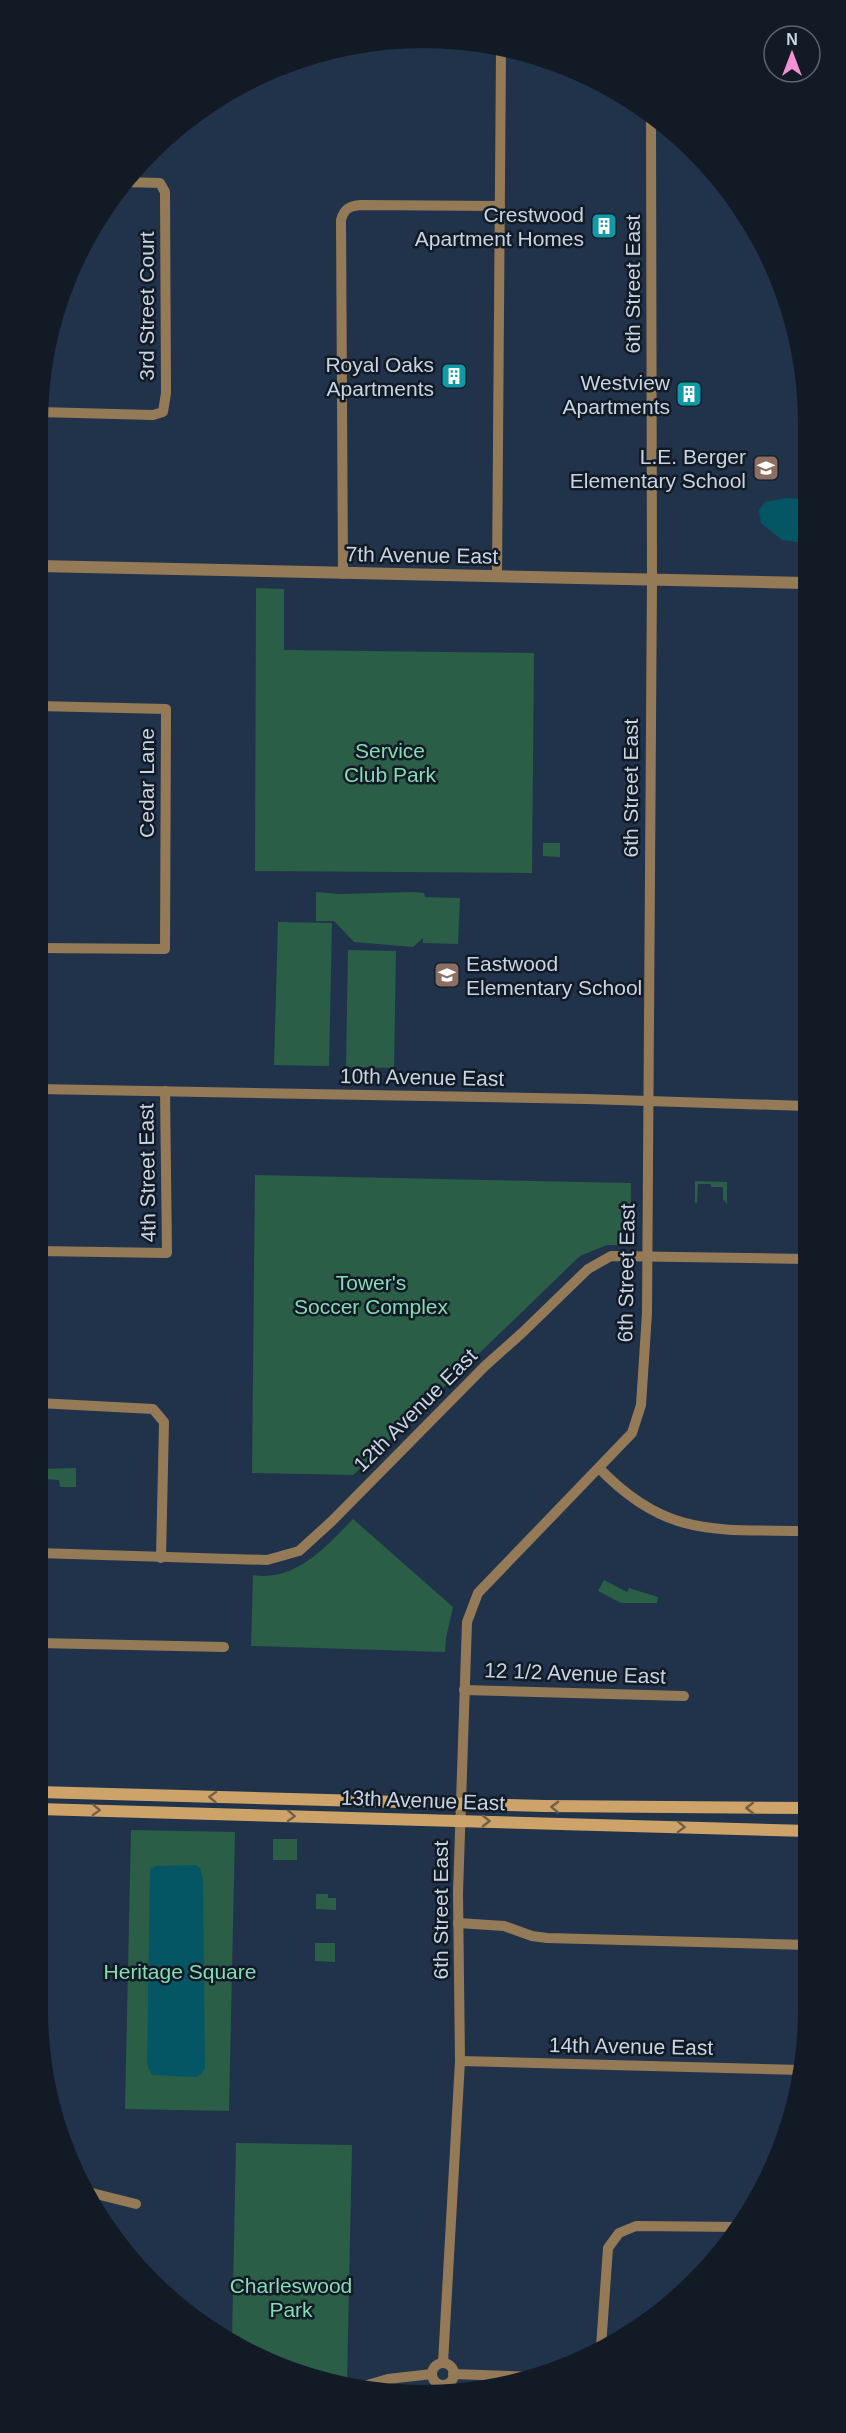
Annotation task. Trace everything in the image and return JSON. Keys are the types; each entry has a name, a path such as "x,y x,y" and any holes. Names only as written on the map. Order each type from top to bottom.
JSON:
{"main road":[{"name":"13th Avenue East","path":"48,1792 461,1804 798,1808"},
{"name":"13th Avenue East","path":"48,1809 798,1831"}],"street":[{"path":"497,576 501,56"},
{"name":"6th Street East","path":"443,2363 460,2061 458,1923 467,1622 478,1593 632,1434 640,1405 647,1256 652,580 651,125"},
{"name":"3rd Street Court","path":"48,412 153,415 164,412 166,393 165,192 160,183 136,182"},
{"path":"343,574 341,220 343,212 351,206 361,205 500,206"},
{"name":"7th Avenue East","path":"48,566 798,583"},
{"name":"Cedar Lane","path":"48,706 166,709 165,950 48,948"},
{"name":"10th Avenue East","path":"48,1089 798,1106"},
{"name":"4th Street East","path":"48,1251 167,1253 165,1091"},
{"name":"12th Avenue East","path":"48,1553 267,1560 299,1551 332,1521 485,1366 588,1269 611,1256 798,1259"},
{"path":"48,1403 153,1408 164,1422 161,1558"},
{"path":"599,1468 640,1504 680,1523 720,1529 798,1531"},
{"path":"48,1643 224,1647"},
{"name":"12 1/2 Avenue East","path":"464,1690 684,1696"},
{"path":"458,1923 504,1926 532,1936 547,1938 798,1944"},
{"name":"14th Avenue East","path":"460,2061 793,2070"},
{"path":"96,2194 136,2204"},
{"path":"602,2339 608,2248 619,2232 636,2226 729,2227"},
{"path":"440,2384 432,2374 435,2366 443,2363 450,2366 453,2374 451,2381 445,2384"},
{"path":"377,2382 432,2374"},
{"path":"453,2374 504,2376"}],"green space":[{"name":"Service Club Park","path":"256,588 284,589 284,650 534,653 532,873 255,871"},
{"path":"543,843 560,843 560,857 543,856"},
{"path":"316,892 340,894 414,892 424,893 425,897 460,898 458,944 423,943 423,938 413,947 354,942 334,921 316,921"},
{"path":"278,922 332,923 329,1066 274,1065"},
{"path":"348,950 396,951 394,1068 346,1067"},
{"name":"Tower's Soccer Complex","path":"255,1175 631,1183 630,1245 607,1245 580,1256 353,1475 252,1473"},
{"path":"695,1181 727,1182 727,1204 723,1199 723,1187 711,1187 711,1184 698,1184 697,1203 695,1203"},
{"path":"76,1468 76,1487 60,1487 59,1480 48,1479 48,1469"},
{"path":"353,1519 453,1607 445,1652 251,1646 253,1575 268,1576 296,1568 321,1551"},
{"path":"604,1580 627,1592 629,1588 658,1597 657,1603 621,1603 598,1591"},
{"name":"Heritage Square","path":"131,1830 235,1832 229,2111 125,2109"},
{"path":"273,1839 297,1839 297,1860 273,1860"},
{"path":"316,1894 328,1894 328,1898 336,1898 336,1910 316,1909"},
{"path":"315,1943 335,1943 335,1962 315,1961"},
{"name":"Charleswood Park","path":"236,2143 352,2145 347,2377 302,2365 232,2333"}],"shaded area":[{"path":"786,498 798,499 798,542 782,540 761,523 759,510 765,502"},
{"path":"196,1865 200,1868 203,1879 205,2068 196,2077 152,2075 147,2065 150,1869 156,1866"}],"place":[{"name":"Crestwood Apartment Homes","path":"604,226"},
{"name":"Royal Oaks Apartments","path":"454,376"},
{"name":"Westview Apartments","path":"689,394"},
{"name":"L.E. Berger Elementary School","path":"766,468"},
{"name":"Eastwood Elementary School","path":"447,975"}]}
